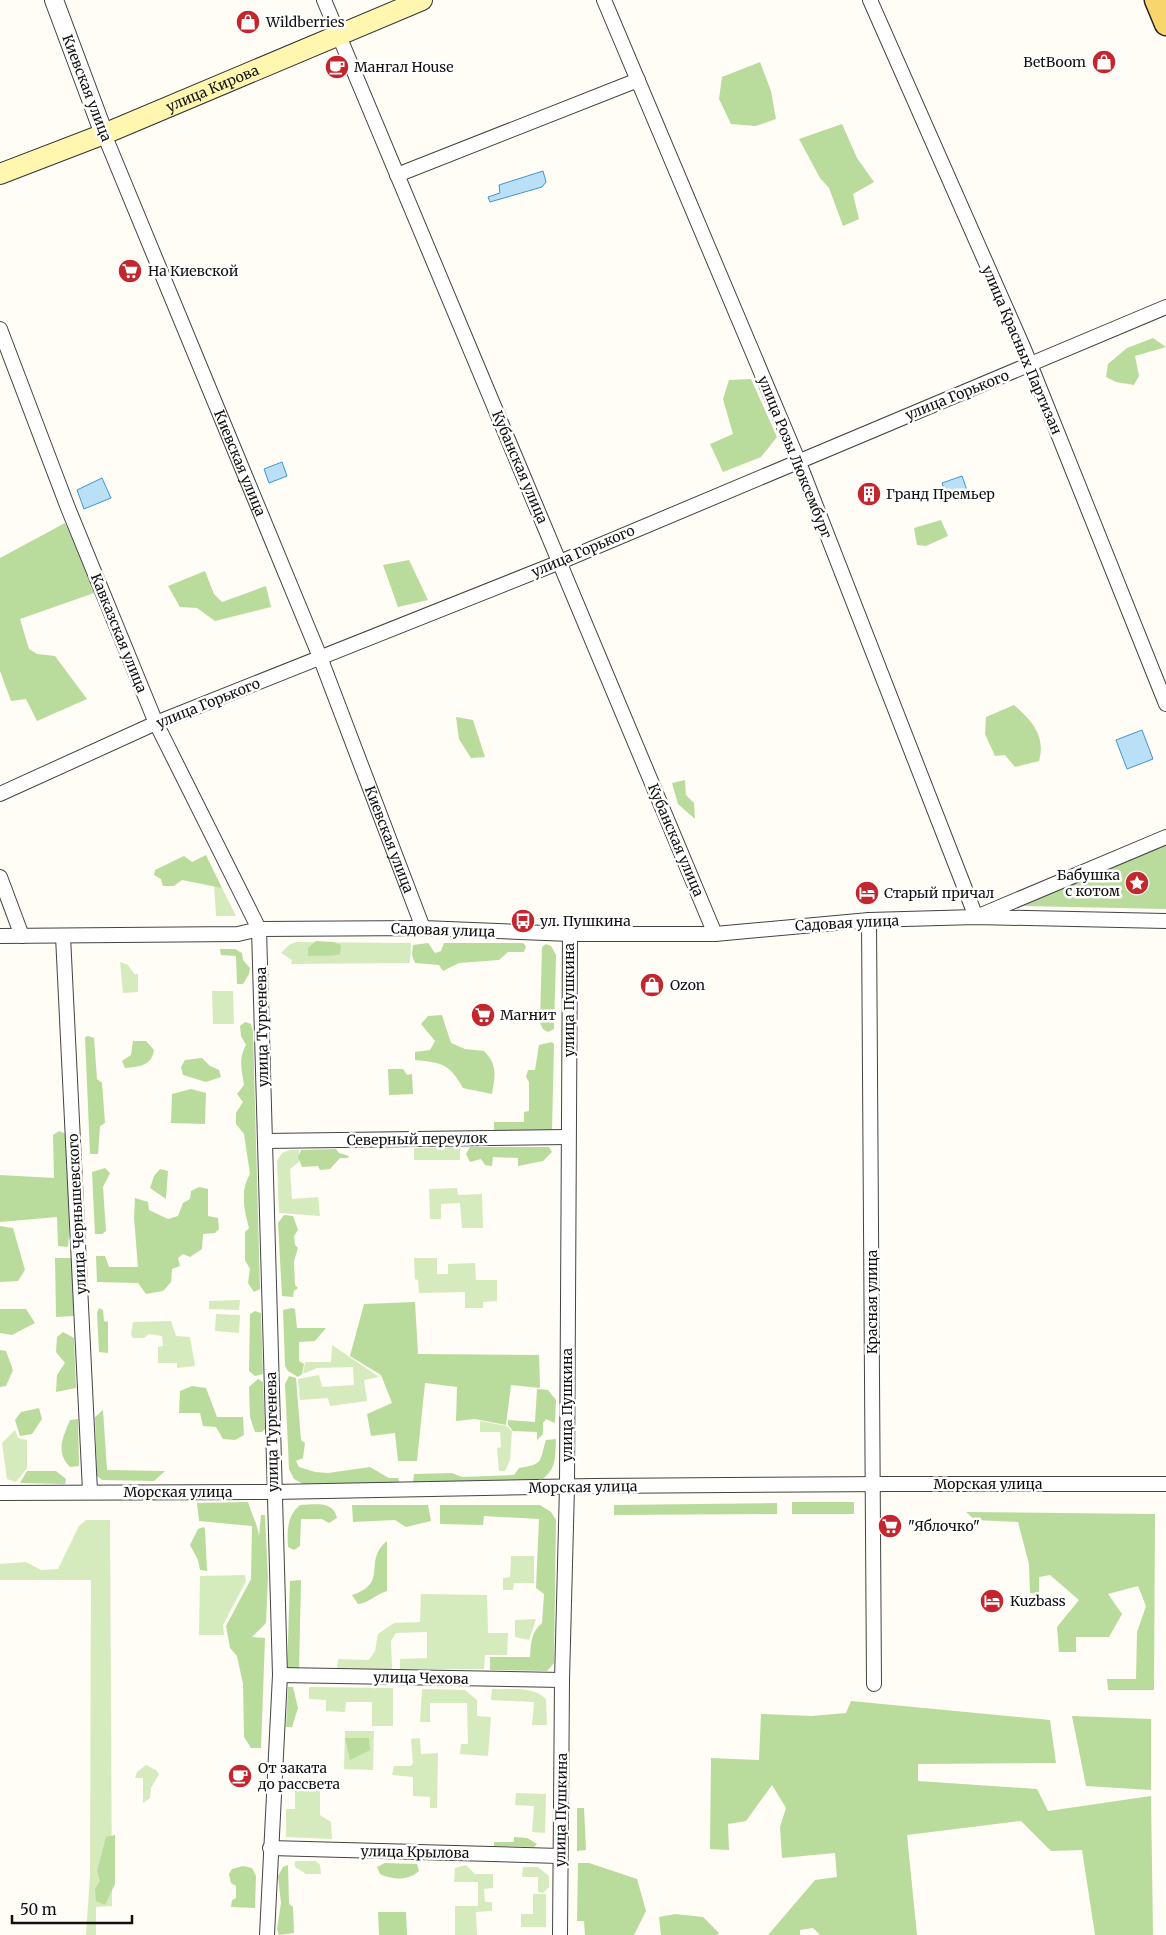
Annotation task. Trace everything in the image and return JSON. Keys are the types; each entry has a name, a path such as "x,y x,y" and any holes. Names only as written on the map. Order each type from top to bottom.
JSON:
{"main road":[{"name":"улица Кирова","path":"0,174 104,134 422,0"},
{"path":"1156,0 1166,24"}],"street":[{"name":"Киевская улица","path":"54,0 104,134 320,657 423,928"},
{"name":"Кубанская улица","path":"324,0 714,934"},
{"name":"улица Розы Люксембург","path":"604,0 798,460 976,917"},
{"name":"улица Красных Партизан","path":"870,0 1029,365 1166,704"},
{"path":"396,175 638,80"},
{"name":"улица Горького","path":"0,794 156,723 560,562 798,460 1166,307"},
{"name":"Кавказская улица","path":"0,329 68,508 156,723 259,929"},
{"name":"Садовая улица","path":"976,917 1166,837"},
{"path":"0,877 22,936"},
{"name":"Садовая улица","path":"0,936 238,934 259,929 423,928 570,934 714,934 870,920 976,917 1166,921"},
{"name":"Красная улица","path":"870,920 874,1684"},
{"name":"улица Тургенева","path":"259,929 273,1492 280,1675 267,1935"},
{"name":"улица Пушкина","path":"560,1935 566,1487 570,934"},
{"name":"улица Чернышевского","path":"63,936 90,1491"},
{"name":"Северный переулок","path":"265,1141 568,1137"},
{"name":"Морская улица","path":"0,1492 273,1492 873,1484 1166,1484"},
{"name":"улица Чехова","path":"280,1675 562,1680"},
{"name":"улица Крылова","path":"270,1848 560,1856"}],"green space":[{"path":"760,62 771,91 776,119 756,126 731,124 719,99 722,77"},
{"path":"842,124 857,158 874,182 853,194 859,219 843,226 829,188 820,178 799,139"},
{"path":"1153,338 1166,347 1135,356 1139,376 1134,385 1116,382 1106,377 1108,364 1127,348"},
{"path":"751,379 777,437 761,457 723,472 710,444 733,434 723,399 729,380"},
{"path":"941,520 948,536 926,546 917,545 914,528"},
{"path":"65,523 97,592 20,619 29,649 37,654 55,656 87,699 37,721 26,699 11,701 0,671 0,558"},
{"path":"409,560 428,600 398,607 383,565"},
{"path":"205,571 214,594 222,602 266,586 271,607 215,621 197,608 180,607 168,586"},
{"path":"1014,705 1032,723 1041,744 1039,761 1015,767 1005,755 995,756 985,734 986,717"},
{"path":"456,717 473,720 485,757 471,758 459,739"},
{"path":"685,780 686,795 694,803 695,819 678,804 672,783"},
{"path":"1166,845 1166,909 1023,906"},
{"path":"206,855 222,888 182,880 174,886 163,886 161,879 154,875 155,870 184,856 192,862"},
{"path":"214,885 222,888 236,916 216,916"},
{"path":"316,941 333,942 341,945 340,954 308,956 308,948"},
{"path":"296,942 411,943 410,963 291,964 292,960 281,953 289,945"},
{"path":"428,943 435,953 441,951 444,943 523,943 526,946 524,952 508,952 499,960 459,963 443,971 439,965 415,963 412,955 413,945"},
{"path":"546,944 551,946 556,955 554,1029 548,1032 543,1029 540,1023 542,947"},
{"path":"220,949 235,949 242,953 243,960 250,968 243,984 237,984 236,956 221,955"},
{"path":"120,962 128,965 135,975 138,973 138,992 123,993"},
{"path":"212,991 233,991 234,1024 213,1024"},
{"path":"442,1015 451,1043 465,1049 484,1051 492,1061 494,1082 492,1094 463,1088 449,1069 444,1066 415,1060 415,1052 430,1050 435,1041 421,1024 428,1016"},
{"path":"245,1022 251,1024 253,1032 260,1289 254,1292 248,1283 250,1269 245,1260 245,1232 249,1228 244,1207 244,1194 250,1174 244,1134 236,1124 236,1113 243,1102 237,1094 244,1085 241,1060 246,1045 241,1036 240,1026"},
{"path":"85,1037 94,1038 97,1079 102,1083 105,1123 100,1126 98,1154 90,1154"},
{"path":"133,1041 146,1041 154,1050 153,1055 144,1065 125,1068 122,1061 131,1055"},
{"path":"552,1042 554,1044 552,1130 494,1131 494,1122 524,1122 524,1112 529,1111 529,1082 526,1077 528,1070 535,1070 539,1045"},
{"path":"202,1058 210,1066 219,1070 221,1077 206,1082 183,1075 181,1067 185,1060"},
{"path":"388,1069 403,1069 407,1075 412,1074 413,1094 389,1095"},
{"path":"191,1089 206,1093 205,1124 171,1123 172,1094"},
{"path":"59,1131 66,1134 70,1221 68,1247 58,1246 57,1217 0,1222 0,1175 54,1178 53,1135"},
{"path":"460,1147 460,1160 414,1160 414,1148"},
{"path":"470,1147 549,1147 552,1152 543,1161 518,1166 518,1158 493,1157 492,1166 485,1165 481,1159 470,1162 466,1154"},
{"path":"336,1149 339,1153 349,1156 348,1158 340,1158 330,1169 320,1170 318,1166 302,1167 298,1157 301,1150"},
{"path":"290,1150 299,1150 299,1162 290,1169 292,1199 318,1197 320,1216 279,1213 277,1161 282,1153"},
{"path":"105,1168 110,1173 103,1187 106,1231 102,1234 95,1234 92,1172"},
{"path":"160,1169 168,1171 166,1199 150,1188 154,1176"},
{"path":"199,1187 208,1189 208,1216 218,1218 219,1229 215,1233 203,1234 202,1249 190,1257 183,1254 178,1258 180,1266 172,1269 171,1282 163,1291 146,1294 138,1283 97,1282 96,1256 105,1256 109,1267 138,1267 134,1218 135,1198 148,1202 149,1210 168,1219 178,1216 183,1203 190,1199 191,1191"},
{"path":"457,1188 458,1195 482,1194 483,1228 462,1228 460,1203 441,1204 441,1219 430,1219 429,1189"},
{"path":"284,1215 293,1216 298,1230 294,1236 295,1245 298,1248 294,1261 295,1285 298,1288 294,1291 293,1297 282,1296 278,1223"},
{"path":"0,1226 13,1228 25,1270 18,1281 0,1282"},
{"path":"55,1258 72,1258 74,1316 56,1317"},
{"path":"414,1258 437,1258 437,1274 448,1274 448,1264 475,1263 476,1280 497,1280 497,1301 483,1302 483,1308 465,1308 465,1292 419,1293 418,1280 415,1279"},
{"path":"240,1300 239,1310 209,1309 209,1301"},
{"path":"415,1302 418,1354 539,1355 540,1388 511,1385 506,1425 475,1419 456,1421 457,1387 425,1383 417,1461 398,1461 395,1433 371,1436 367,1414 392,1403 381,1375 350,1356 364,1304"},
{"path":"99,1308 103,1310 104,1321 108,1322 108,1353 99,1352 97,1313"},
{"path":"0,1309 26,1309 35,1323 12,1335 0,1333"},
{"path":"295,1309 297,1328 326,1328 315,1341 299,1342 299,1361 304,1364 302,1374 298,1377 288,1371 285,1366 283,1310"},
{"path":"255,1311 261,1313 263,1374 255,1376 249,1371 250,1314"},
{"path":"216,1314 240,1315 239,1333 215,1331"},
{"path":"171,1321 176,1336 190,1337 195,1366 177,1368 177,1363 158,1363 158,1347 163,1346 162,1336 149,1334 144,1338 133,1338 131,1334 133,1322"},
{"path":"63,1332 74,1338 76,1388 56,1392 57,1375 65,1363 56,1352 57,1337"},
{"path":"332,1345 379,1377 364,1380 367,1401 330,1406 328,1398 300,1400 298,1379 319,1375 322,1387 354,1385 353,1367 317,1368 303,1374 305,1362 331,1362"},
{"path":"0,1350 6,1351 13,1370 6,1386 0,1387"},
{"path":"289,1376 296,1378 301,1440 305,1443 303,1458 296,1461 299,1467 315,1472 328,1473 370,1467 389,1478 398,1478 400,1483 303,1484 294,1479 289,1469 285,1384"},
{"path":"258,1379 263,1382 265,1429 262,1432 255,1432 250,1417 249,1387"},
{"path":"192,1386 206,1388 217,1417 243,1417 244,1435 235,1440 223,1439 216,1427 203,1426 200,1413 179,1413 180,1391"},
{"path":"537,1389 548,1390 556,1400 555,1423 546,1419 543,1423 543,1434 537,1440 537,1432 513,1431 508,1425 508,1420 535,1422"},
{"path":"39,1408 42,1419 32,1434 20,1436 15,1420 21,1412"},
{"path":"103,1410 107,1470 165,1471 154,1481 102,1480 97,1476 95,1417"},
{"path":"78,1419 79,1466 70,1467 63,1456 62,1444 70,1420"},
{"path":"480,1421 507,1426 512,1431 510,1460 505,1471 499,1471 497,1448 501,1447 500,1432 480,1432"},
{"path":"15,1430 18,1438 27,1440 27,1468 16,1482 7,1479 2,1443"},
{"path":"556,1439 553,1467 541,1480 413,1482 414,1474 452,1473 462,1477 514,1475 519,1468 537,1463 540,1460 546,1440"},
{"path":"27,1471 56,1471 66,1479 65,1484 20,1483"},
{"path":"248,1502 259,1536 261,1515 265,1515 268,1577 266,1623 252,1637 265,1638 261,1748 251,1748 244,1737 243,1684 237,1656 230,1648 226,1626 251,1579 252,1526 199,1521 197,1503"},
{"path":"792,1502 854,1502 854,1514 792,1514"},
{"path":"777,1503 777,1514 614,1515 614,1505"},
{"path":"317,1504 327,1506 332,1508 337,1518 329,1523 322,1519 301,1519 300,1546 294,1550 288,1547 288,1530 292,1514 300,1505"},
{"path":"352,1505 428,1505 431,1521 406,1527 395,1520 353,1522"},
{"path":"440,1505 540,1505 551,1512 556,1520 554,1663 547,1671 490,1670 490,1657 530,1657 531,1642 538,1626 542,1623 544,1594 536,1588 539,1519 484,1516 483,1525 440,1524"},
{"path":"966,1512 1155,1514 1154,1690 1108,1690 1107,1679 1136,1679 1137,1632 1146,1606 1138,1586 1108,1594 1122,1614 1109,1637 1076,1637 1076,1652 1059,1652 1057,1627 1079,1600 1050,1575 1039,1577 1039,1594 1030,1593 1029,1564 1018,1522 975,1520"},
{"path":"86,1520 110,1520 112,1906 96,1907 96,1935 86,1935 90,1875 91,1580 0,1580 0,1564 26,1562 41,1570 58,1569 79,1526"},
{"path":"204,1527 207,1571 200,1570 198,1560 190,1545 198,1529"},
{"path":"387,1541 387,1591 358,1604 352,1595 370,1584 373,1578 376,1556"},
{"path":"511,1556 534,1556 534,1583 514,1583 513,1590 503,1590 503,1578 510,1577"},
{"path":"245,1575 246,1581 223,1625 224,1635 199,1635 200,1576"},
{"path":"301,1580 299,1670 287,1670 290,1581"},
{"path":"421,1594 487,1595 488,1633 508,1633 507,1655 485,1655 484,1669 400,1669 400,1659 427,1658 427,1632 396,1633 391,1641 392,1669 337,1669 338,1659 369,1660 375,1651 378,1634 394,1623 420,1622"},
{"path":"536,1619 529,1640 515,1637 515,1620"},
{"path":"288,1687 293,1687 298,1708 292,1727 286,1727"},
{"path":"309,1687 393,1688 393,1726 372,1726 372,1702 346,1702 345,1712 326,1711 326,1700 309,1699"},
{"path":"422,1689 465,1690 477,1700 477,1716 491,1717 488,1756 460,1754 461,1744 468,1744 467,1703 430,1703 430,1722 420,1722"},
{"path":"492,1689 528,1690 540,1695 546,1699 547,1725 532,1725 534,1702 491,1700"},
{"path":"851,1701 1050,1720 1056,1763 918,1764 918,1781 1037,1789 1048,1811 1151,1796 1153,1935 1095,1935 1082,1850 1051,1851 1021,1821 907,1835 917,1935 820,1935 813,1928 800,1930 800,1935 768,1935 815,1880 837,1877 835,1853 782,1858 780,1827 786,1808 772,1785 746,1821 728,1824 729,1850 710,1849 711,1758 759,1760 761,1714 812,1716 846,1713"},
{"path":"1072,1716 1151,1719 1151,1790 1086,1786"},
{"path":"345,1731 374,1731 373,1770 344,1769"},
{"path":"345,1738 369,1738 370,1750 350,1760"},
{"path":"420,1738 421,1754 438,1753 437,1808 430,1808 430,1797 413,1796 413,1777 392,1775 394,1766 411,1766 413,1763 411,1739"},
{"path":"146,1765 156,1770 159,1774 151,1788 150,1798 143,1803 143,1778 135,1778 137,1772"},
{"path":"295,1784 320,1787 320,1815 331,1822 332,1839 286,1837 286,1809 295,1809"},
{"path":"516,1793 546,1794 545,1833 532,1832 534,1806 515,1805"},
{"path":"577,1808 584,1808 586,1850 577,1851"},
{"path":"115,1835 115,1884 105,1905 96,1901 95,1889 100,1881 97,1871 106,1837"},
{"path":"514,1837 527,1838 537,1844 534,1847 494,1846 494,1842 514,1842"},
{"path":"295,1861 316,1861 320,1865 321,1874 306,1874 295,1867"},
{"path":"385,1863 417,1864 419,1871 410,1877 400,1879 390,1877 380,1874 377,1867"},
{"path":"578,1863 589,1863 637,1879 646,1911 634,1935 585,1935 584,1921 577,1921"},
{"path":"288,1865 289,1904 293,1907 294,1933 279,1935 277,1929 281,1903 278,1876 283,1867"},
{"path":"466,1865 475,1874 493,1874 493,1888 484,1889 485,1902 492,1902 492,1911 476,1912 477,1935 455,1935 455,1906 478,1906 478,1882 454,1882 455,1868"},
{"path":"243,1866 252,1868 256,1876 255,1908 231,1907 232,1900 236,1898 236,1886 231,1883 229,1874 232,1869"},
{"path":"523,1867 538,1867 549,1876 549,1887 543,1893 538,1892 538,1877 522,1877"},
{"path":"533,1894 546,1894 546,1927 521,1927 521,1914 533,1914"},
{"path":"378,1912 406,1912 407,1935 379,1935"},
{"path":"675,1914 703,1917 719,1933 717,1935 661,1935 659,1917"}],"water":[{"path":"543,171 546,182 542,187 490,202 488,197 500,193 499,185"},
{"path":"282,462 287,476 269,483 264,469"},
{"path":"962,476 968,493 948,500 942,483"},
{"path":"102,478 111,498 84,509 77,490"},
{"path":"1142,730 1153,759 1127,769 1116,740"}],"place":[{"name":"Wildberries","path":"248,22"},
{"name":"BetBoom","path":"1104,62"},
{"name":"Мангал House","path":"337,67"},
{"name":"На Киевской","path":"130,271"},
{"name":"Гранд Премьер","path":"869,494"},
{"name":"Бабушка с котом","path":"1137,883"},
{"name":"Старый причал","path":"867,893"},
{"name":"ул. Пушкина","path":"523,921"},
{"name":"Ozon","path":"652,985"},
{"name":"Магнит","path":"483,1015"},
{"name":"\"Яблочко\"","path":"890,1526"},
{"name":"Kuzbass","path":"992,1601"},
{"name":"От заката до рассвета","path":"240,1776"}]}
